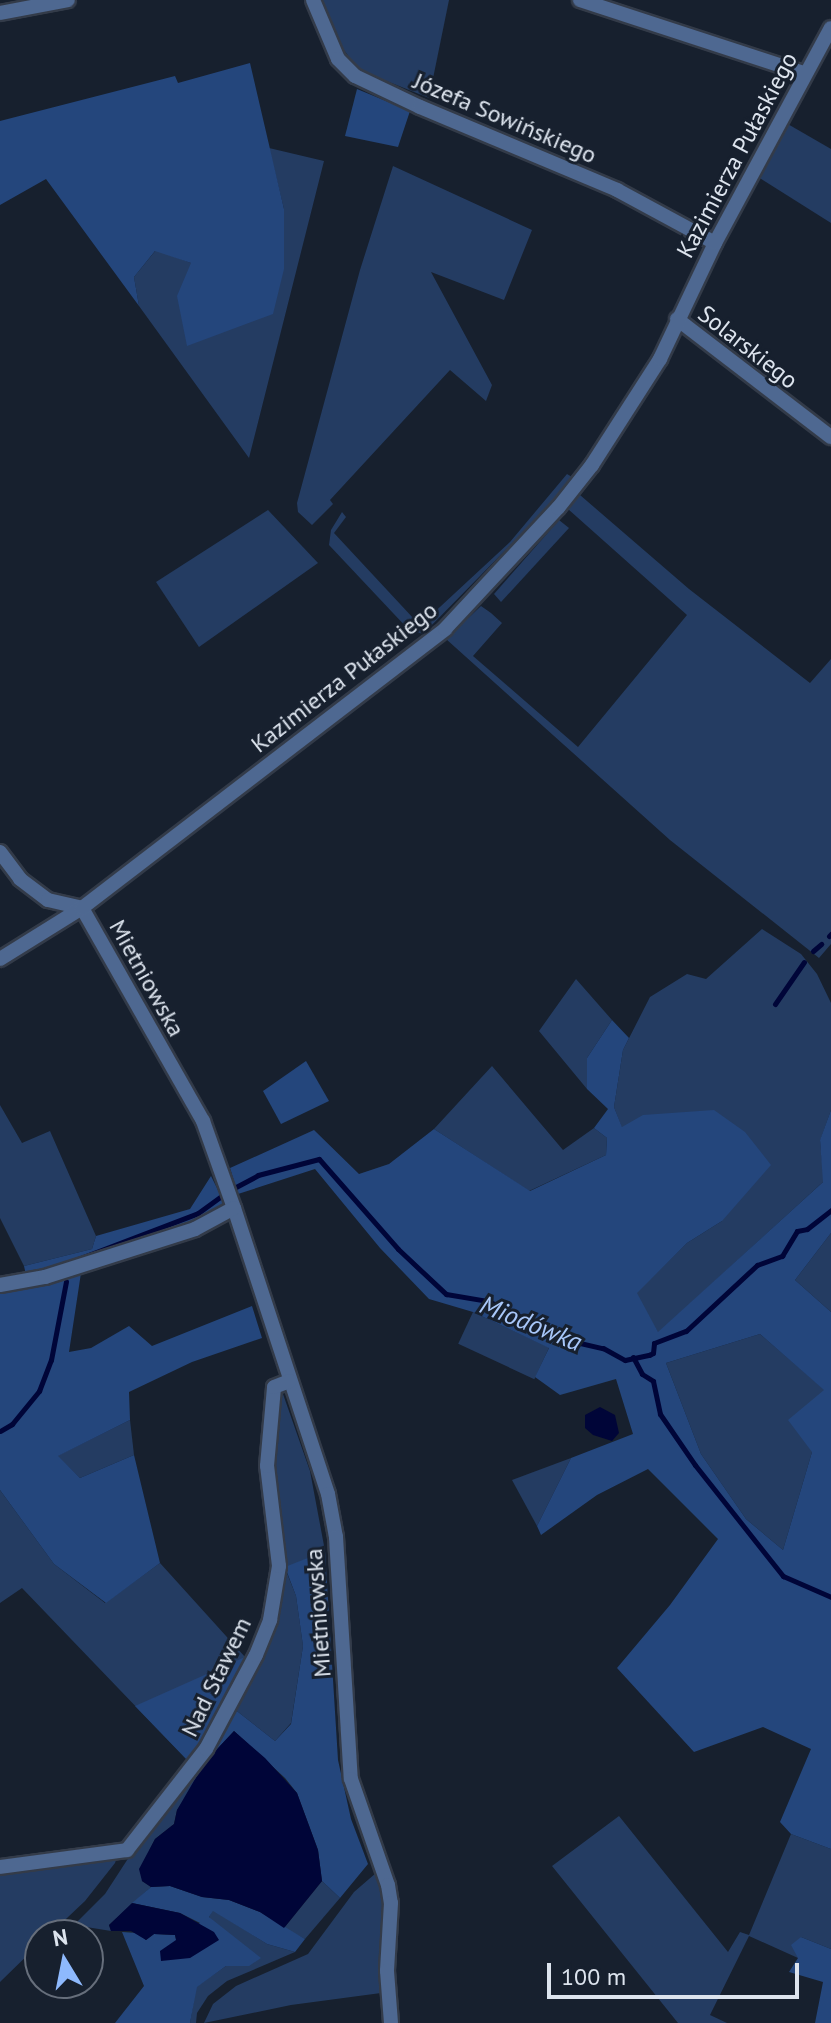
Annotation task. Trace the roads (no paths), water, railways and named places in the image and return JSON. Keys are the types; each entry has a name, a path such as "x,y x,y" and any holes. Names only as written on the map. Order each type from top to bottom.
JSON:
{"street":[{"path":"0,13 68,0"},
{"name":"Józefa Sowińskiego","path":"313,0 338,59 355,76 420,107 610,186 715,243"},
{"path":"580,0 804,73"},
{"name":"Kazimierza Pułaskiego","path":"0,959 82,908 445,629 558,508 592,465 660,359 715,243 831,28"},
{"name":"Solarskiego","path":"677,319 831,437"},
{"name":"Mietniowska","path":"0,852 20,879 48,900 82,908 203,1121 234,1208 328,1494 336,1537 351,1779 388,1885 391,1903 387,1971 391,2023"},
{"path":"0,1285 45,1277 195,1229 234,1208"},
{"name":"Nad Stawem","path":"0,1867 127,1850 206,1749 256,1655 270,1620 279,1566 267,1466 274,1387 290,1381"}],"waterway":[{"path":"813,951 821,944"},
{"path":"775,1004 804,962"},
{"name":"Miodówka","path":"234,1188 258,1175 319,1159 398,1249 446,1294 488,1301 567,1340 603,1348 625,1360 649,1355 653,1353 654,1343 686,1331 757,1265 782,1256 797,1231 807,1229 831,1210"},
{"name":"Miodówka","path":"70,1262 198,1213 223,1195"},
{"name":"Miodówka","path":"0,1431 12,1424 39,1391 51,1360 66,1281"},
{"path":"633,1357 642,1374 653,1381 660,1414 695,1465 783,1576 831,1597"}]}
